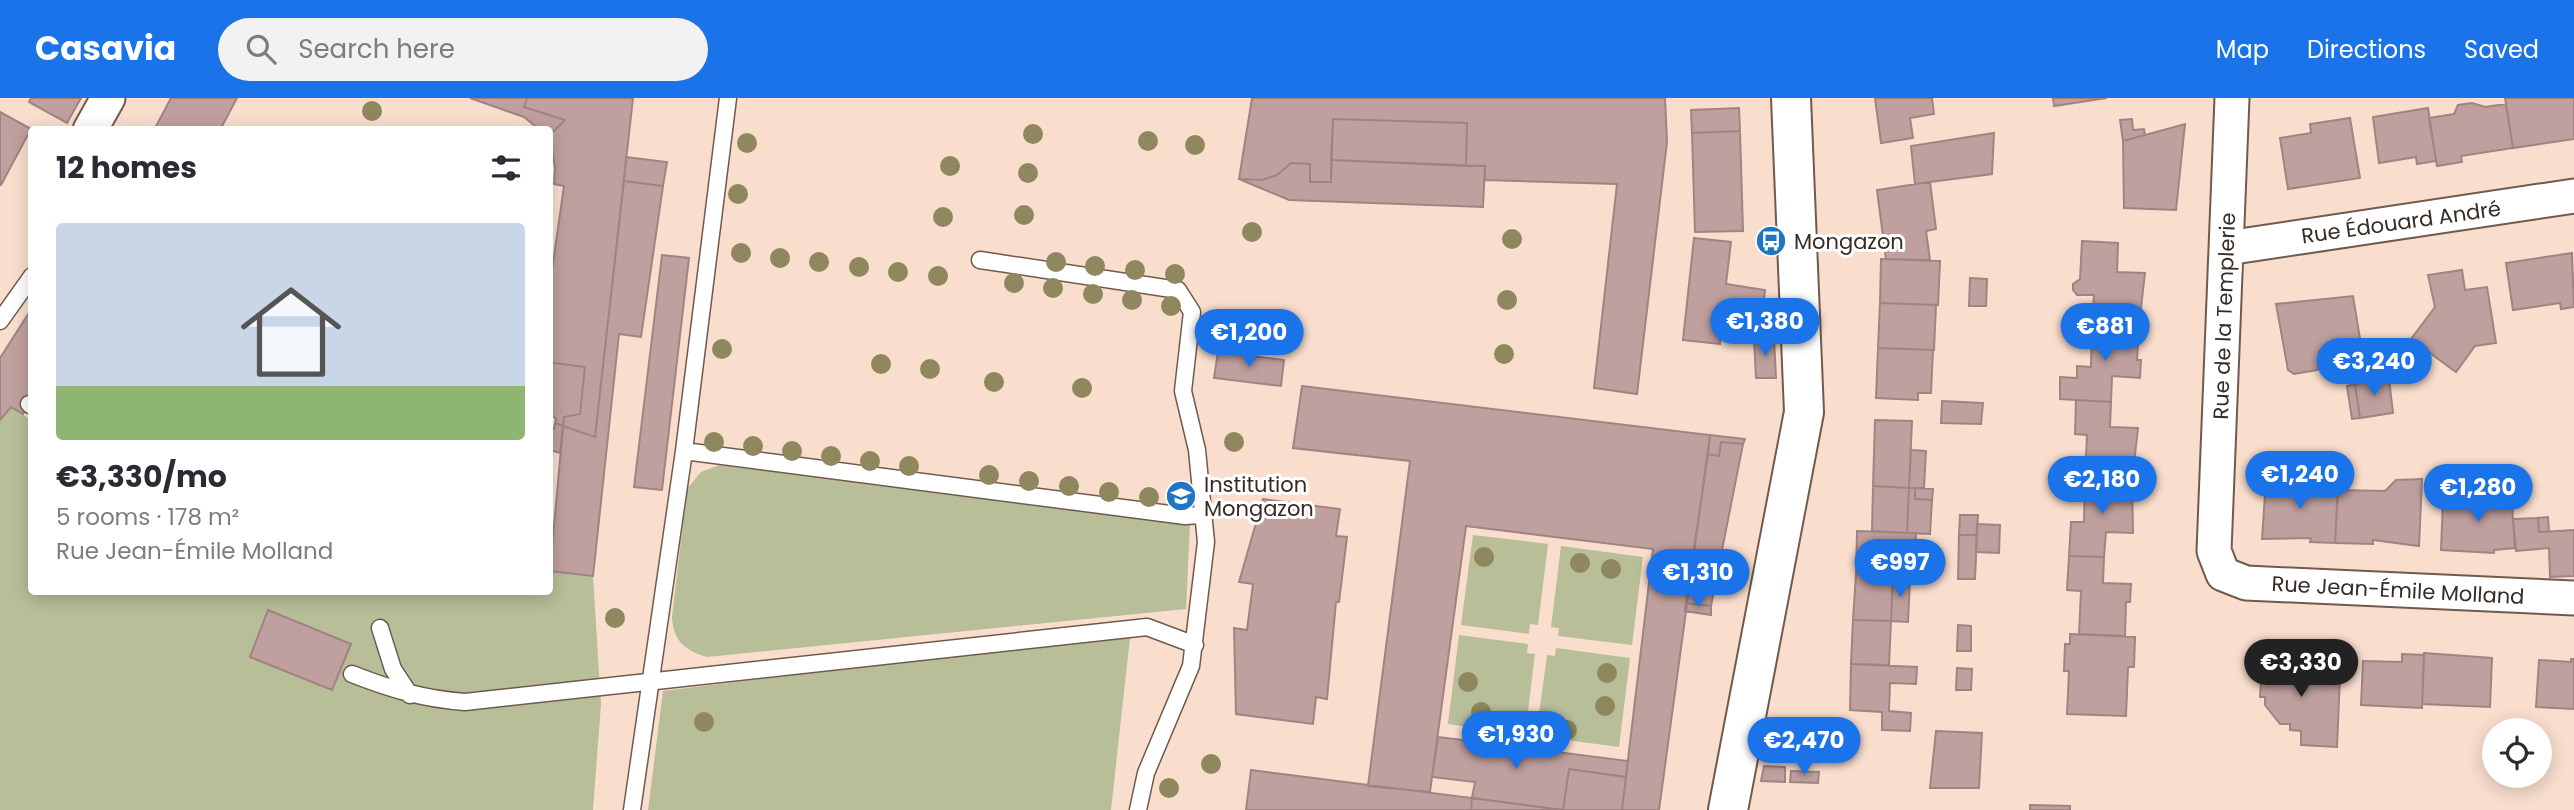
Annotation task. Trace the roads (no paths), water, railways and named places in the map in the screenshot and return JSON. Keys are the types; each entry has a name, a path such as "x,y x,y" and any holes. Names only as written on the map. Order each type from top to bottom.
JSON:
{"street":[{"path":"92,126 108,98"},
{"path":"1728,810 1804,412 1791,98"},
{"name":"Rue de la Templerie","path":"2223,574 2214,551 2232,98"},
{"name":"Rue Édouard André","path":"2227,248 2574,197"},
{"name":"Rue Jean-Émile Molland","path":"2223,574 2246,583 2574,598"}],"lane":[{"path":"632,810 684,451 728,98"},
{"path":"980,260 1178,290 1192,312 1183,391 1197,450 1206,542 1195,645 1175,710 1146,773 1138,810"},
{"path":"0,321 28,282"},
{"path":"684,451 1185,516 1203,515"},
{"path":"352,674 428,700 465,702 652,680 894,658 1147,627 1195,645"},
{"path":"380,628 393,669 410,695"}],"place":[{"name":"Mongazon","path":"1771,241"},
{"name":"Institution Mongazon","path":"1181,496"}]}
